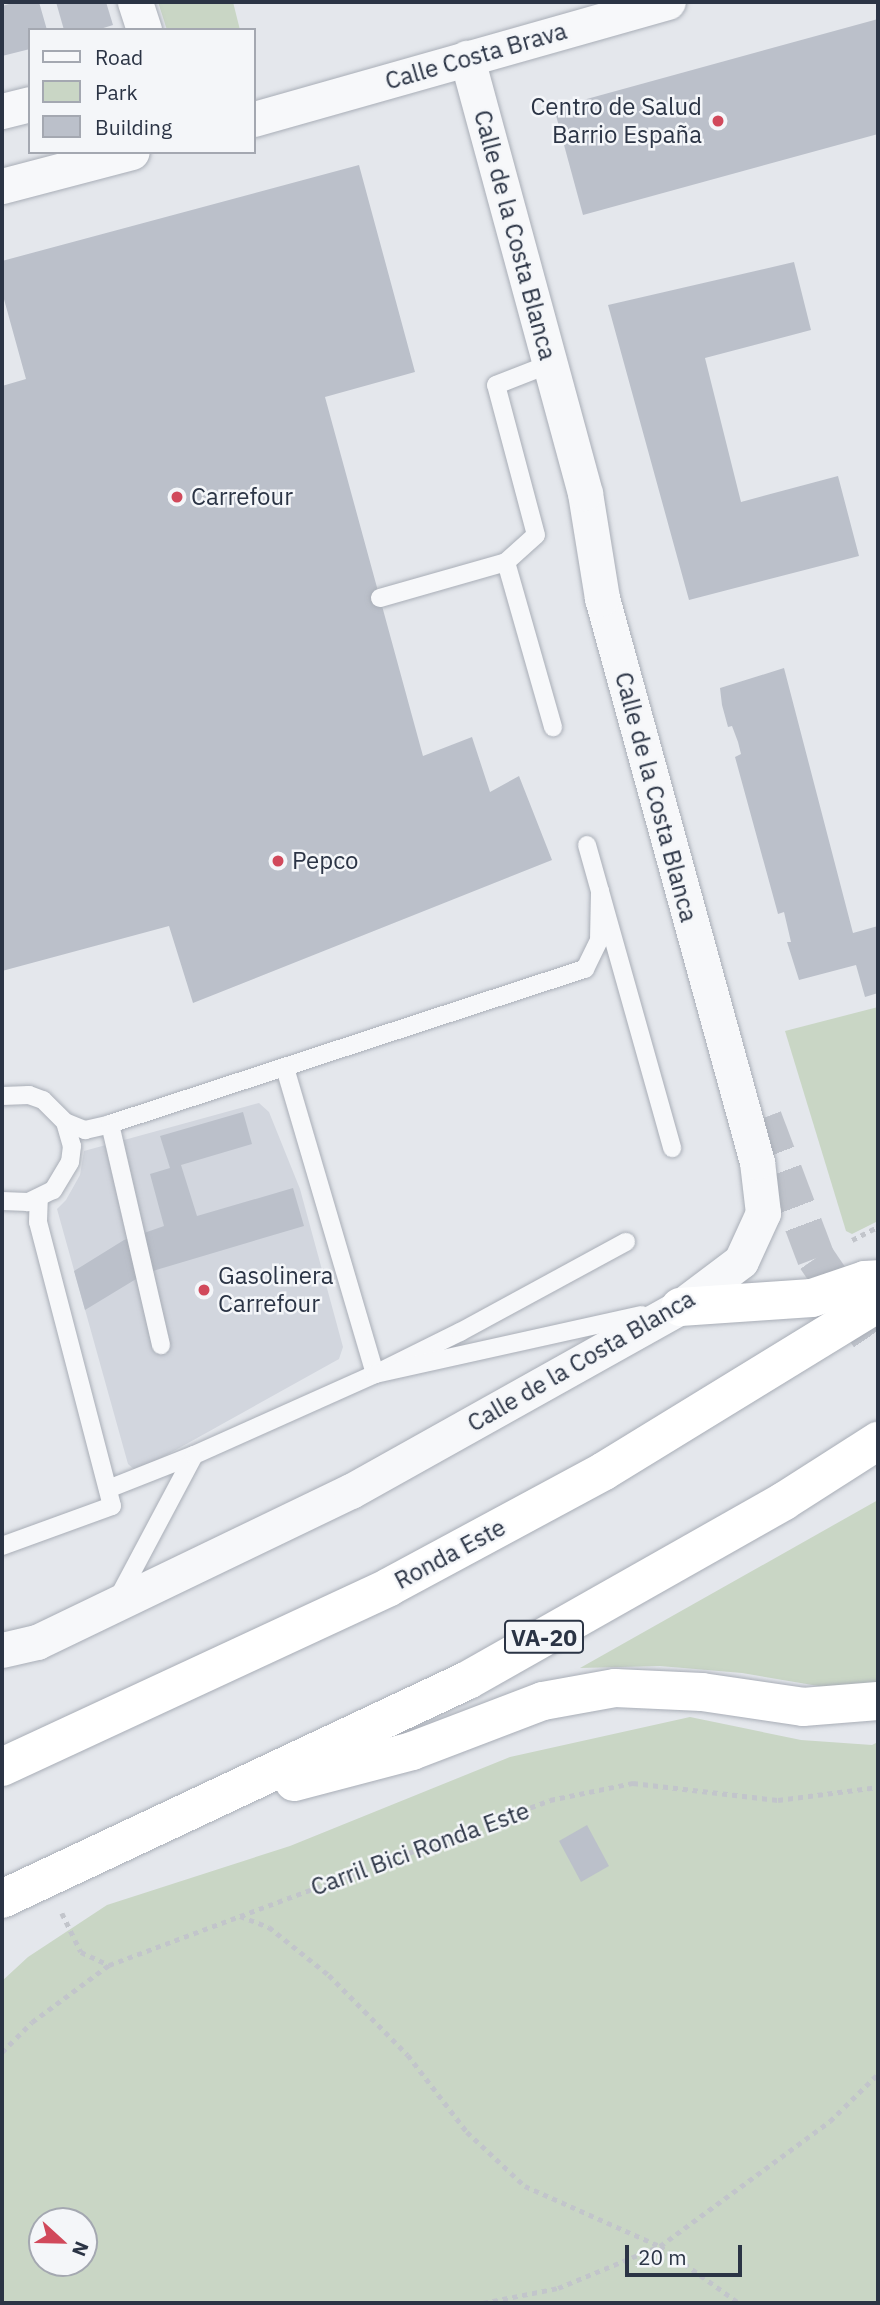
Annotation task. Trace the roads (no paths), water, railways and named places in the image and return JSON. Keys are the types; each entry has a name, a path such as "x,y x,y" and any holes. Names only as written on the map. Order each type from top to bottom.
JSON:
{"highway":[{"path":"680,1307 812,1298 865,1280 878,1279"},
{"name":"Ronda Este","path":"4,1765 389,1587 604,1471 878,1303"},
{"name":"VA-20","path":"18,1895 468,1681 784,1501 878,1441"},
{"path":"197,1808 412,1751 544,1701 615,1688 702,1692 803,1707 878,1701"}],"street":[{"path":"135,2 143,28"},
{"name":"Calle Costa Brava","path":"264,110 467,58 668,2"},
{"name":"Calle de la Costa Blanca","path":"2,1650 37,1642 351,1491 680,1307 741,1261 763,1213 757,1162 602,598 585,493 467,58"},
{"path":"2,111 28,104"},
{"path":"2,186 105,157"},
{"name":"Calle de la Costa Blanca","path":"585,493 624,589 763,1118"}],"lane":[{"path":"380,598 506,562 536,535 496,385 550,364"},
{"path":"506,562 553,727"},
{"path":"587,845 672,1148"},
{"path":"2,1079 8,1095 43,1100 65,1122 85,1130 110,1124 585,969 599,940 600,891"},
{"path":"285,1068 375,1374"},
{"path":"10,1202 39,1199 53,1190 63,1178 70,1162 72,1146 65,1122"},
{"path":"110,1124 161,1345"},
{"path":"72,1146 85,1130"},
{"path":"2,1546 112,1506 38,1222 39,1199"},
{"path":"10,1202 38,1222"},
{"path":"108,1489 194,1455 375,1374 460,1332 626,1242"},
{"path":"375,1374 680,1307"},
{"path":"114,1605 194,1455"}],"tunnel":[{"path":"763,1118 816,1258 878,1349"}],"place":[{"name":"Centro de Salud Barrio España","path":"718,121"},
{"name":"Carrefour","path":"177,497"},
{"name":"Pepco","path":"278,861"},
{"name":"Gasolinera Carrefour","path":"204,1290"}]}
